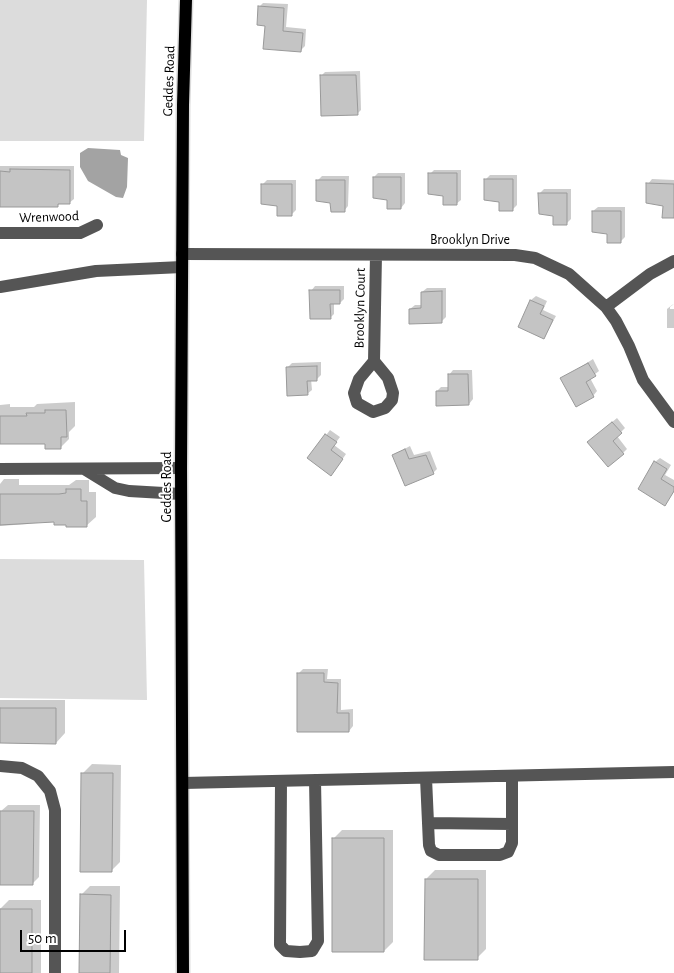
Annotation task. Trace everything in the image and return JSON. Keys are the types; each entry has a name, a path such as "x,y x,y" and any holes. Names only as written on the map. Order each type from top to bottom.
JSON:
{"main road":[{"name":"Geddes Road","path":"183,973 181,468 186,0"}],"street":[{"name":"Wrenwood","path":"0,233 80,233 97,225"},
{"name":"Brooklyn Drive","path":"0,287 96,271 182,260 515,255 535,258 569,274 606,307 616,321 629,346 643,380 674,422"},
{"name":"Brooklyn Court","path":"374,361 376,256"},
{"path":"606,307 650,274 674,261"},
{"path":"0,469 181,468"},
{"path":"84,469 115,488 129,491 181,494"},
{"path":"0,766 22,768 38,776 50,791 55,810 55,973"},
{"path":"183,783 674,772"},
{"path":"426,778 431,851 439,855 500,855 508,852 512,843 512,777"},
{"path":"281,781 280,945 286,950 300,952 312,951 318,941 315,780"},
{"path":"428,823 512,824"}],"shaded area":[{"path":"0,0 147,0 144,141 0,141"},
{"path":"88,148 120,150 121,155 128,158 127,187 123,198 116,197 88,181 80,167 80,153"},
{"path":"0,559 144,560 147,700 0,698"}],"building":[{"path":"258,6 284,8 283,31 303,33 301,52 263,49 265,26 257,25"},
{"path":"320,75 356,75 358,115 321,116"},
{"path":"10,169 70,170 70,204 58,204 58,207 0,207 0,171 10,172"},
{"path":"428,173 457,173 457,205 443,205 443,196 428,194"},
{"path":"373,177 401,177 401,209 387,209 387,200 373,198"},
{"path":"484,179 513,179 513,211 499,211 499,202 484,200"},
{"path":"316,180 345,180 345,212 331,212 330,203 316,201"},
{"path":"646,183 674,184 674,218 662,218 663,206 646,203"},
{"path":"261,184 292,184 292,216 277,216 277,206 261,204"},
{"path":"538,193 567,193 567,225 553,225 553,216 539,214"},
{"path":"592,211 621,211 621,243 607,243 607,234 592,232"},
{"path":"309,290 340,290 340,304 330,304 331,319 310,319"},
{"path":"442,291 442,323 409,324 409,309 421,308 421,292"},
{"path":"530,300 544,306 540,314 553,320 544,339 518,327"},
{"path":"588,363 596,376 586,382 594,397 576,407 560,378"},
{"path":"317,366 317,381 307,381 308,395 287,396 286,367"},
{"path":"448,374 468,374 469,405 436,406 436,391 448,391"},
{"path":"45,410 66,410 67,437 61,437 61,449 45,449 45,444 0,444 0,416 27,416 26,413 45,413"},
{"path":"612,422 622,433 613,441 624,454 608,467 587,442"},
{"path":"325,434 337,442 331,450 343,459 331,476 307,458"},
{"path":"405,449 409,459 426,455 434,474 405,486 392,455"},
{"path":"654,461 667,469 661,479 674,487 674,491 665,506 638,489"},
{"path":"66,489 81,489 81,501 87,501 87,527 66,527 66,525 54,525 54,522 0,525 0,494 59,494 66,493"},
{"path":"297,673 324,673 324,682 338,683 337,713 349,713 349,732 297,732"},
{"path":"0,708 56,708 56,744 0,743"},
{"path":"81,773 113,773 112,872 80,872"},
{"path":"0,811 34,811 33,885 0,885"},
{"path":"332,838 384,838 384,952 332,952"},
{"path":"425,879 478,879 478,960 424,960"},
{"path":"80,894 111,895 110,973 79,973"},
{"path":"0,909 32,909 32,973 0,973"}]}
